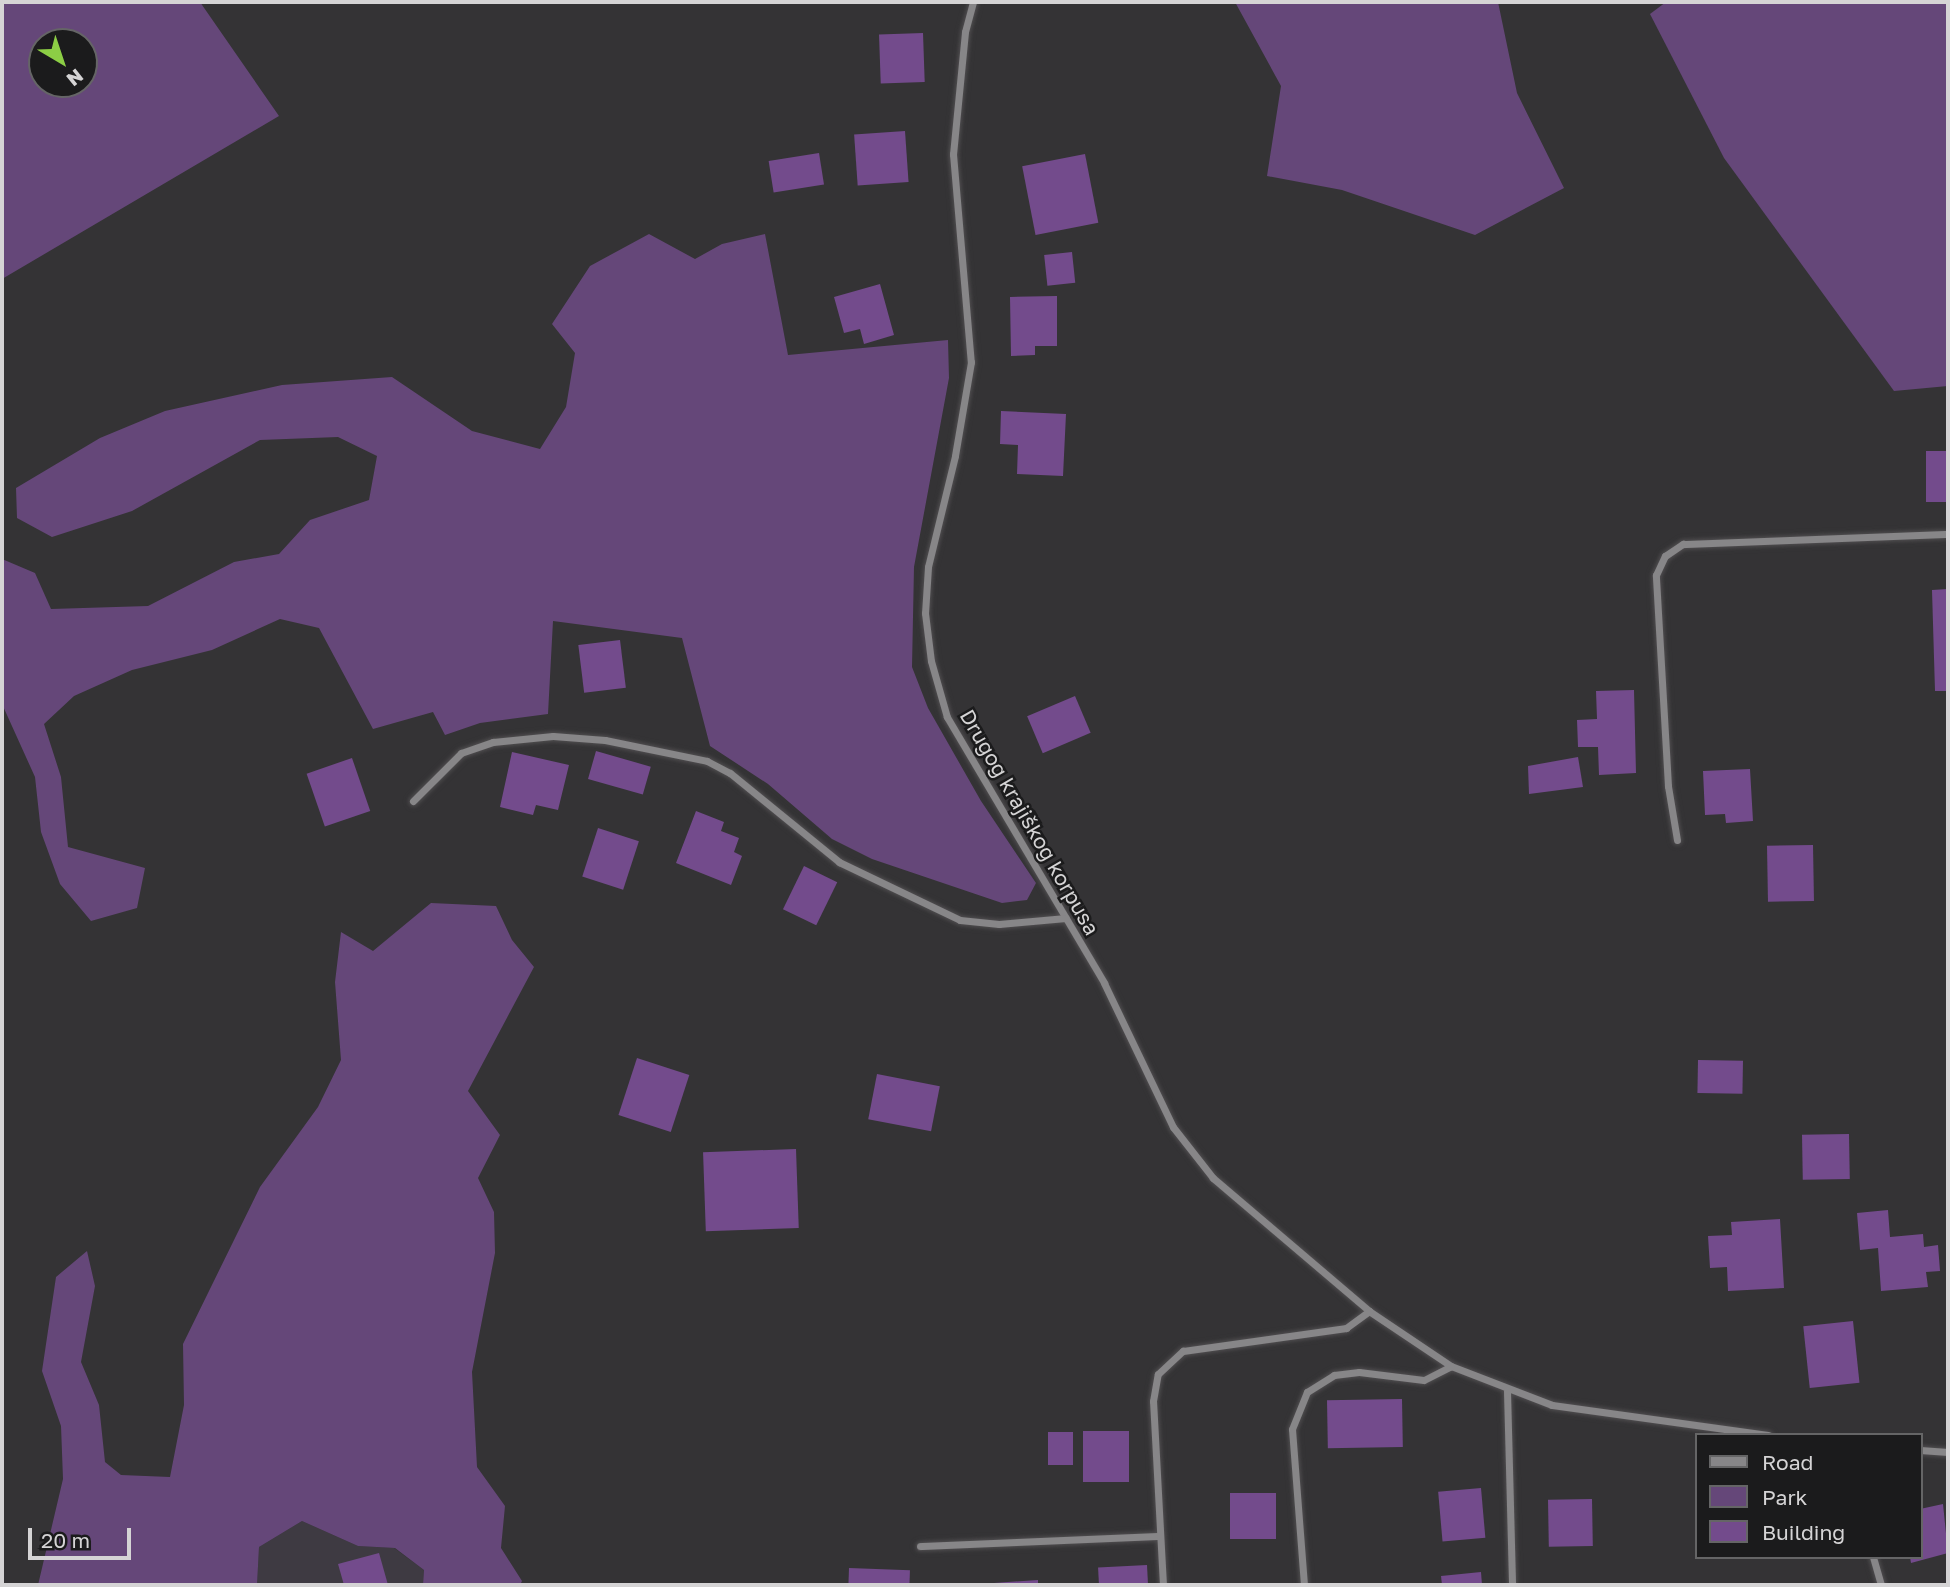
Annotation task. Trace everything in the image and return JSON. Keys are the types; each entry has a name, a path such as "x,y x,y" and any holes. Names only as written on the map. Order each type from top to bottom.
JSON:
{"street":[{"name":"Drugog krajiškog korpusa","path":"973,2 965,32 953,154 971,362 955,456 928,566 925,613 931,661 947,717 1104,983 1173,1127 1213,1178 1369,1311 1451,1366 1507,1391 1597,1413 1752,1433"},
{"path":"1677,840 1668,786 1656,575 1665,556 1683,544 1948,534"},
{"path":"413,801 461,753 493,741 553,736 605,740 707,761 730,773 839,862 960,920 999,924 1066,918"},
{"path":"1163,1585 1153,1401 1158,1374 1169,1361 1204,1346 1288,1340 1346,1328 1369,1311"},
{"path":"1304,1585 1292,1429 1307,1392 1334,1375 1359,1372 1424,1380 1451,1366"},
{"path":"1507,1391 1512,1585"},
{"path":"1922,1450 1948,1452"},
{"path":"919,1546 1160,1536"},
{"path":"1874,1559 1881,1585"}],"shaded area":[{"path":"302,1521 358,1546 394,1548 424,1570 423,1585 257,1585 259,1547"}],"green space":[{"path":"2,2 200,2 279,116 2,279"},
{"path":"1235,2 1498,2 1517,93 1564,188 1475,235 1342,190 1267,176 1281,86"},
{"path":"1666,2 1948,2 1948,386 1894,391 1724,158 1650,14"},
{"path":"649,234 695,259 722,244 765,234 788,355 948,340 949,378 914,567 912,667 928,708 981,801 1036,883 1027,900 1002,903 872,859 832,839 768,784 710,746 682,638 553,621 548,714 480,723 445,735 433,712 373,729 319,628 280,619 212,650 132,670 74,696 44,724 61,777 68,847 145,868 137,908 91,921 60,884 41,832 35,777 2,704 2,559 35,573 51,609 148,606 234,562 279,554 310,520 369,500 377,456 338,437 260,440 132,511 52,537 17,518 16,488 100,438 165,411 282,385 392,377 472,431 540,449 566,407 575,353 552,324 590,266"},
{"path":"431,903 496,906 512,940 534,967 468,1091 500,1135 478,1178 494,1212 495,1253 472,1372 477,1467 505,1506 501,1548 522,1581 520,1585 423,1585 424,1570 395,1548 358,1546 302,1521 259,1547 257,1585 38,1585 63,1479 61,1426 42,1371 56,1277 87,1251 95,1286 81,1362 99,1405 105,1462 121,1475 170,1477 184,1405 183,1344 260,1187 318,1107 341,1060 335,982 341,932 373,951"}],"building":[{"path":"923,33 925,82 881,84 879,35"},
{"path":"905,131 909,182 858,185 854,135"},
{"path":"819,153 824,185 774,193 769,161"},
{"path":"1085,154 1098,223 1036,235 1022,166"},
{"path":"1072,252 1075,283 1047,286 1044,255"},
{"path":"880,284 894,335 864,344 860,329 844,333 834,297"},
{"path":"1057,296 1057,346 1035,346 1035,355 1011,356 1010,297"},
{"path":"1001,411 1066,414 1063,476 1017,474 1018,445 1000,444"},
{"path":"1926,451 1948,451 1948,502 1926,502"},
{"path":"1948,589 1948,691 1935,691 1932,590"},
{"path":"620,640 626,688 584,693 578,645"},
{"path":"1634,690 1636,773 1599,775 1598,747 1578,747 1577,720 1597,719 1596,691"},
{"path":"1075,696 1091,733 1043,753 1027,716"},
{"path":"596,751 651,767 643,795 588,779"},
{"path":"512,752 569,765 558,810 536,805 533,815 500,807"},
{"path":"1578,757 1583,787 1529,794 1528,766"},
{"path":"352,758 370,811 325,827 307,774"},
{"path":"1750,769 1753,821 1726,823 1725,814 1705,815 1703,771"},
{"path":"696,811 724,822 721,831 739,838 734,852 742,856 731,885 676,863"},
{"path":"598,828 639,841 623,890 582,877"},
{"path":"1813,845 1814,901 1768,902 1767,846"},
{"path":"804,866 837,882 816,925 783,909"},
{"path":"637,1058 689,1075 671,1132 618,1115"},
{"path":"1698,1060 1743,1061 1742,1094 1697,1093"},
{"path":"877,1074 940,1086 931,1131 868,1119"},
{"path":"1849,1134 1850,1179 1803,1180 1802,1135"},
{"path":"796,1149 799,1228 706,1231 703,1152"},
{"path":"1888,1210 1890,1237 1923,1234 1924,1247 1938,1245 1940,1271 1926,1272 1928,1287 1881,1291 1878,1248 1860,1250 1857,1213"},
{"path":"1780,1219 1784,1288 1728,1291 1727,1267 1710,1268 1708,1236 1732,1235 1731,1222"},
{"path":"1853,1321 1859,1383 1810,1388 1803,1326"},
{"path":"1402,1399 1403,1447 1328,1448 1327,1400"},
{"path":"1083,1431 1129,1431 1129,1482 1083,1482"},
{"path":"1048,1432 1073,1432 1073,1465 1048,1465"},
{"path":"1481,1488 1485,1538 1443,1542 1438,1492"},
{"path":"1230,1493 1276,1493 1276,1539 1230,1539"},
{"path":"1592,1499 1593,1546 1549,1547 1548,1500"},
{"path":"1943,1504 1948,1553 1911,1563 1910,1559 1922,1559 1922,1509"},
{"path":"379,1553 388,1585 344,1585 338,1564"},
{"path":"1147,1565 1148,1585 1099,1585 1098,1568"},
{"path":"849,1568 910,1570 909,1585 848,1585"},
{"path":"1481,1572 1482,1585 1442,1585 1441,1576"},
{"path":"1038,1580 1038,1585 994,1585 994,1583"}]}
